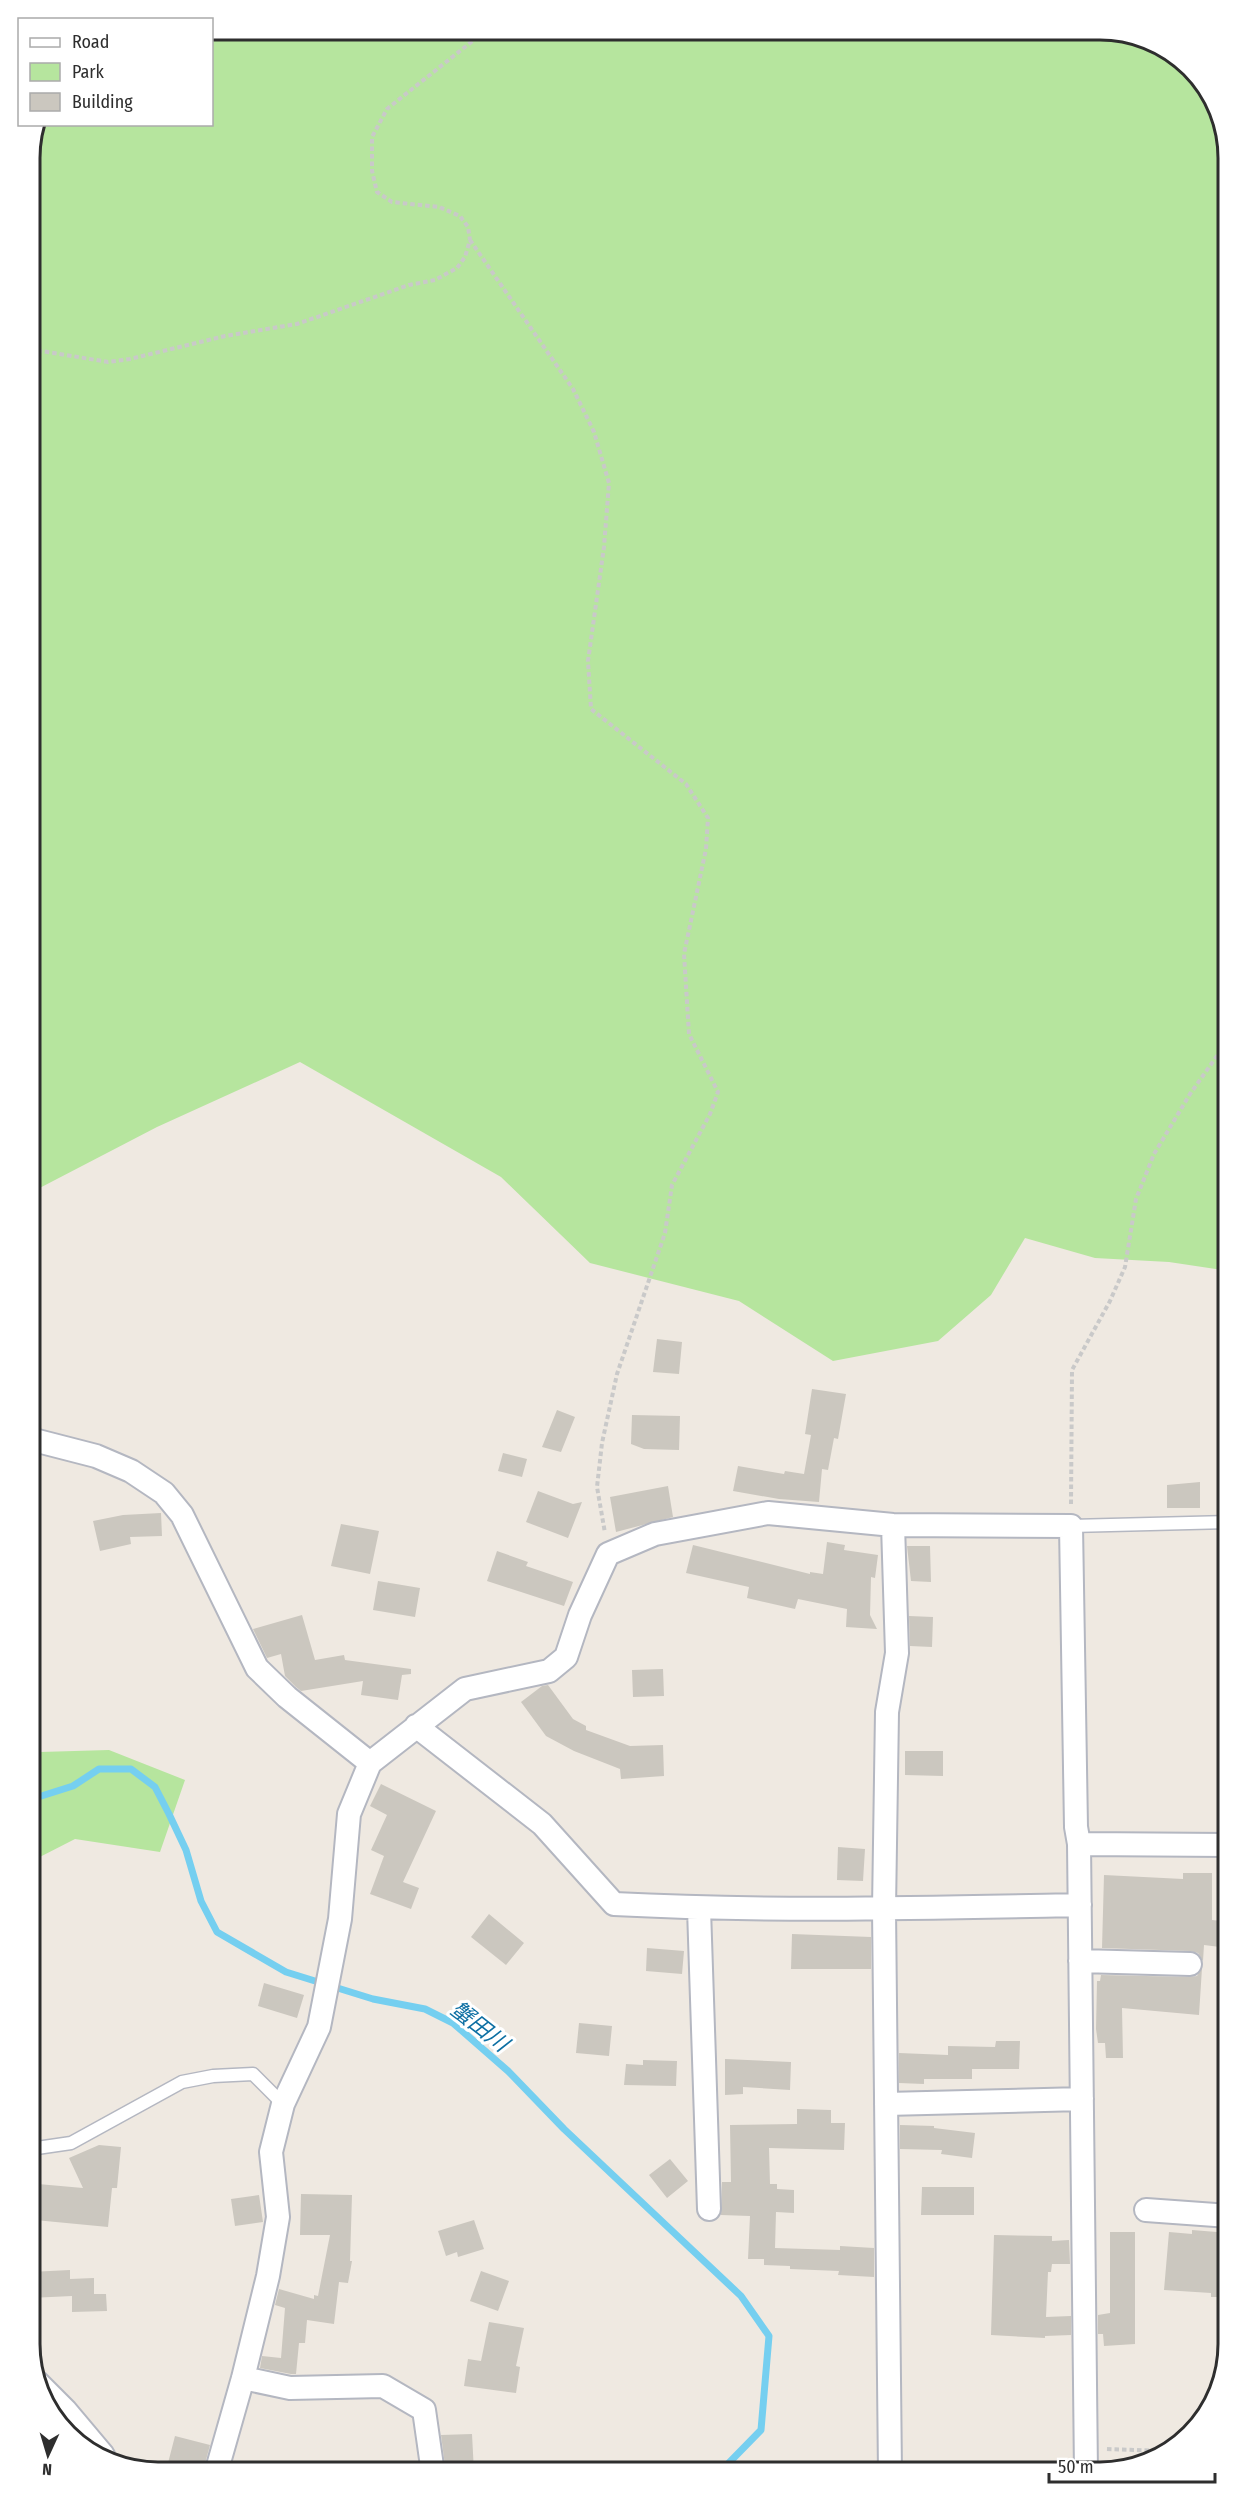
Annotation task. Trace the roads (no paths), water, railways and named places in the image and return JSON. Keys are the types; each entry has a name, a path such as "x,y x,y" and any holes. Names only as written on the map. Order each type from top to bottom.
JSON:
{"street":[{"path":"40,1442 96,1456 131,1471 164,1493 182,1515 257,1668 287,1697 370,1763"},
{"path":"219,2462 268,2276 278,2217 272,2152 283,2104 319,2027 340,1919 349,1814 370,1763 465,1689 549,1671 566,1657 580,1615 608,1554 655,1534 768,1513 893,1525 1071,1526 1076,1815 1080,1905 1086,2462"},
{"path":"890,2462 884,1909 888,1712 897,1653 893,1525"},
{"path":"416,1726 542,1824 614,1904 699,1909 884,1909 1080,1905"},
{"path":"1079,1844 1218,1845"},
{"path":"699,1909 709,2209"},
{"path":"1080,1961 1190,1964"},
{"path":"886,2104 1082,2099"},
{"path":"1146,2210 1218,2215"},
{"path":"243,2378 290,2388 383,2386 424,2410 431,2462"},
{"path":"53,2398 92,2441"}],"lane":[{"path":"1071,1526 1218,1522"},
{"path":"40,2148 72,2143 182,2082 213,2076 253,2074 283,2104"}],"waterway":[{"name":"蟹田川","path":"40,1796 73,1786 99,1769 131,1769 155,1787 186,1850 201,1901 217,1932 286,1972 373,1999 425,2009 453,2023 508,2071 564,2129 741,2296 769,2336 761,2430 730,2462"}]}
